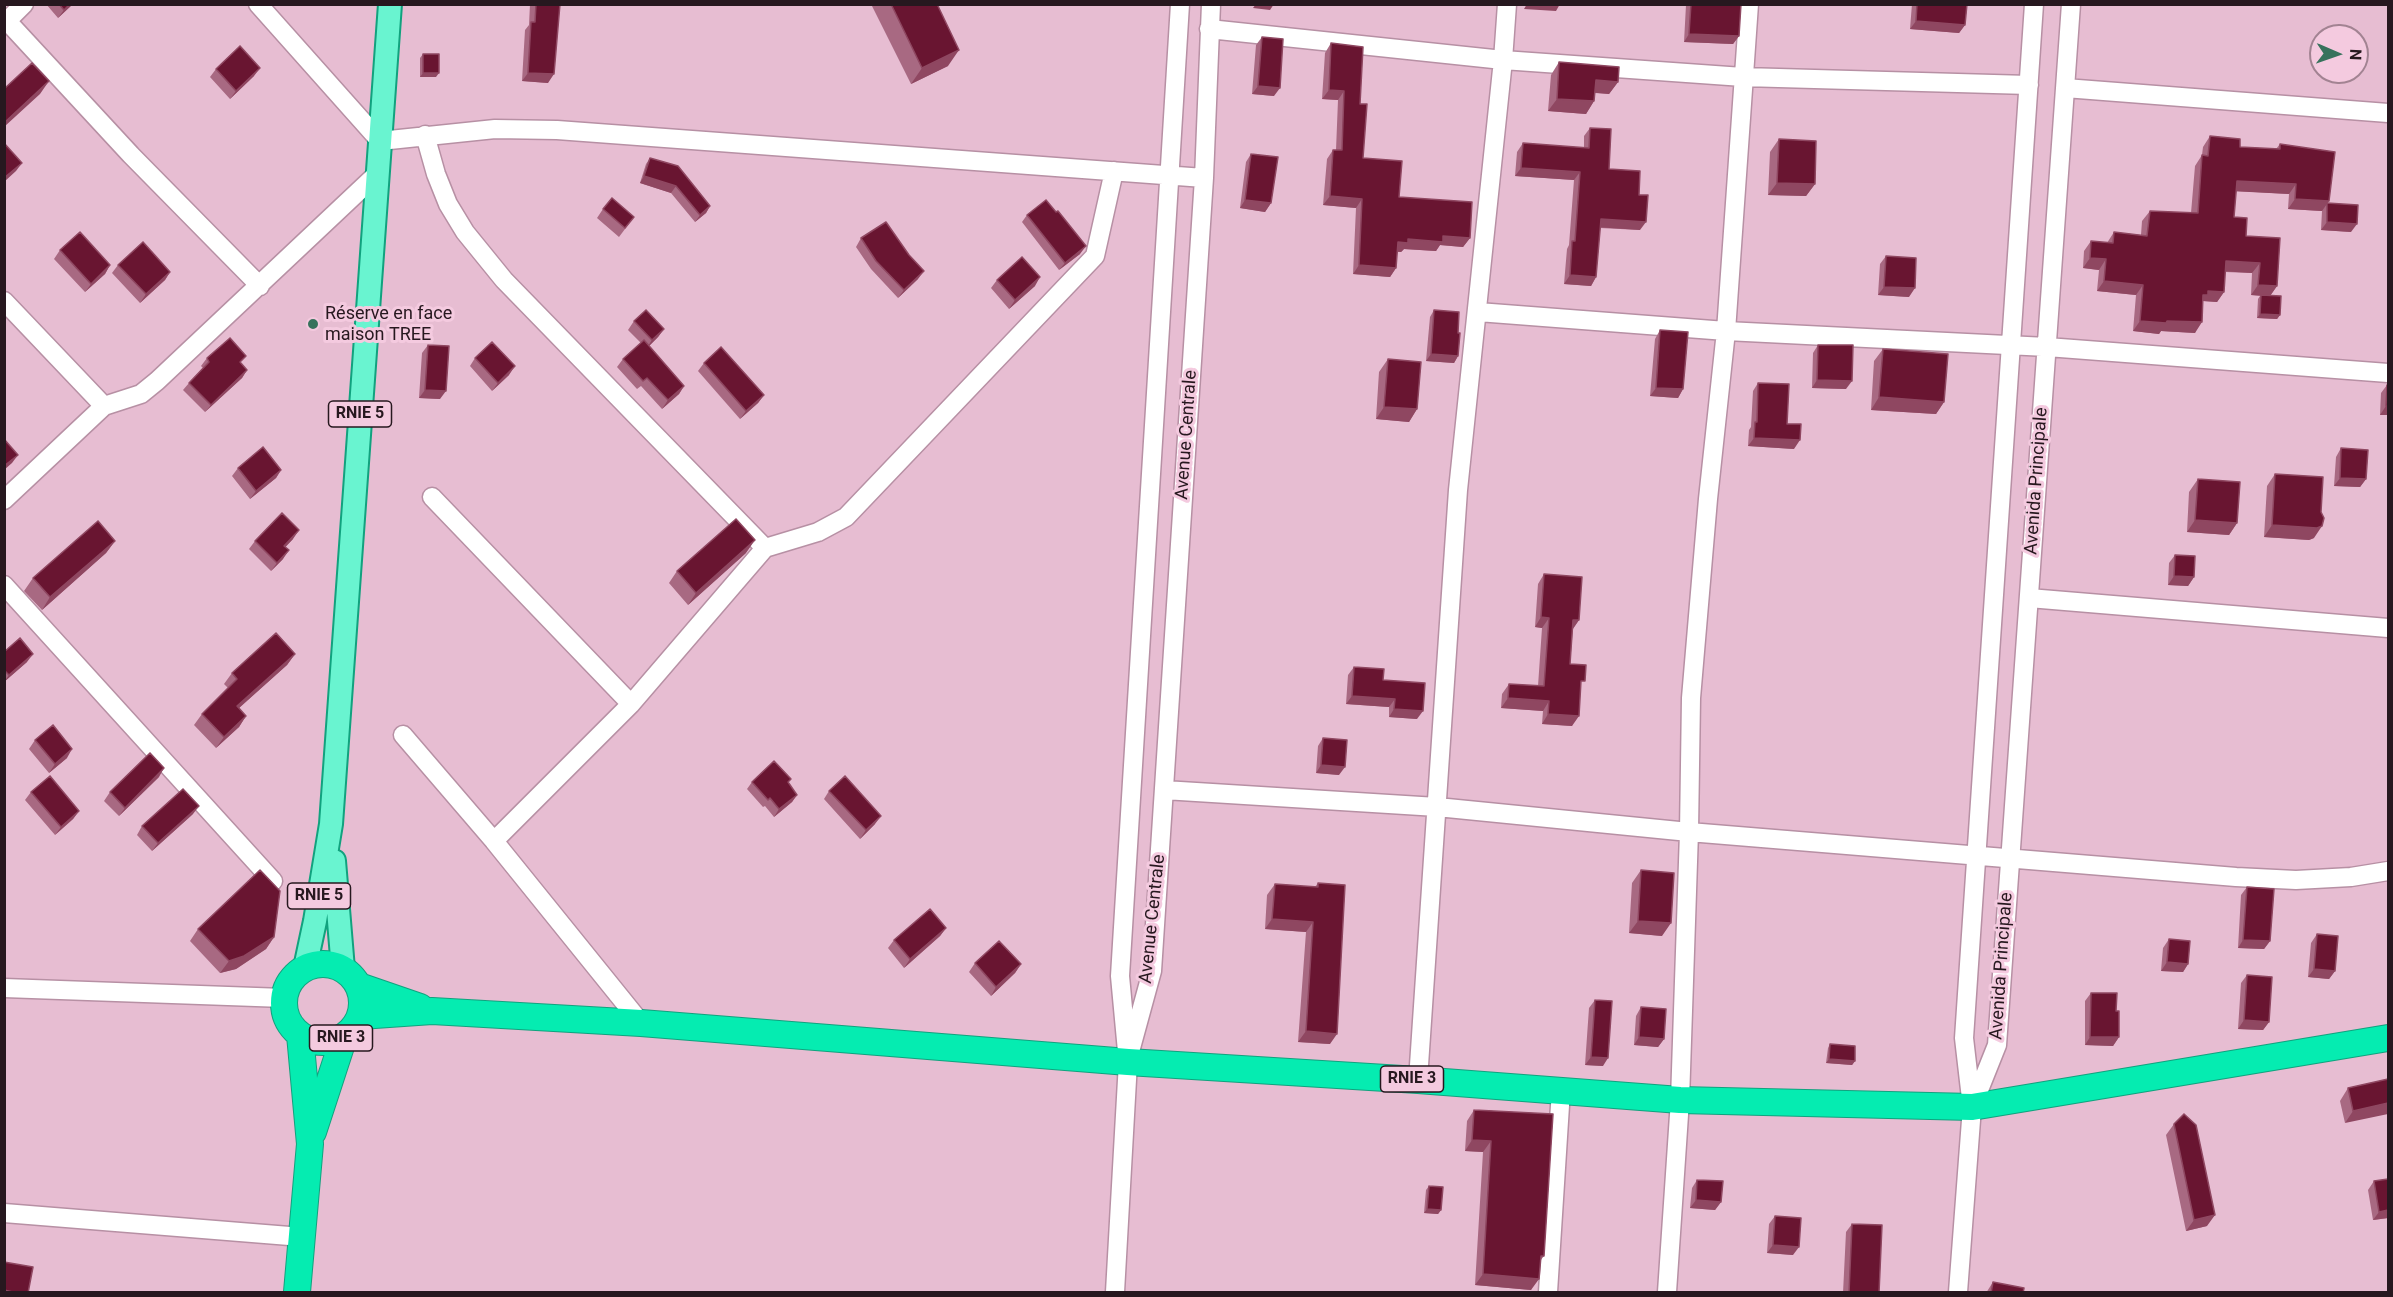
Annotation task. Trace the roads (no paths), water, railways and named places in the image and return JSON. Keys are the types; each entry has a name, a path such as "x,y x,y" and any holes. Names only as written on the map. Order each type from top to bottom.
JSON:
{"highway":[{"name":"RNIE 3","path":"305,968 324,964 432,1011"},
{"path":"284,998 295,976 305,968"},
{"name":"RNIE 3","path":"284,998 285,1012 291,1025 300,1035 314,1041 329,1042 344,1037 352,1030 360,1016 362,1001 351,977"},
{"name":"RNIE 3","path":"360,1016 432,1011 641,1023 1128,1062 1418,1080 1680,1100 1972,1107 2388,1038"},
{"name":"RNIE 3","path":"297,1293 310,1144 300,1035"},
{"name":"RNIE 3","path":"310,1144 344,1037"}],"main road":[{"name":"RNIE 5","path":"305,968 331,824 390,4"},
{"name":"RNIE 5","path":"331,824 351,977"}],"street":[{"path":"24,4 6,23 260,286"},
{"path":"258,4 380,141 495,129 557,130 1204,178"},
{"name":"Avenue Centrale","path":"1128,1062 1120,976 1180,4"},
{"name":"Avenue Centrale","path":"1128,1062 1152,971 1204,178 1211,4"},
{"path":"1418,1080 1458,490 1478,312 1507,4"},
{"path":"1667,1293 1680,1100 1689,832 1690,698 1726,331 1749,4"},
{"name":"Avenida Principale","path":"1972,1107 1964,1038 2034,4"},
{"name":"Avenida Principale","path":"1972,1107 1997,1045 2071,4"},
{"path":"1209,29 1503,60 1743,77 2029,85"},
{"path":"2065,88 2388,113"},
{"path":"425,135 436,174 448,204 465,232 504,280 765,548"},
{"path":"494,841 631,704 765,548 818,532 846,517 1095,256 1114,171"},
{"path":"4,500 104,406 141,394 260,286 378,173"},
{"path":"4,301 104,406"},
{"path":"1478,312 1726,331 2047,346 2388,373"},
{"path":"432,497 631,704"},
{"path":"4,585 273,880"},
{"path":"2029,597 2388,628"},
{"path":"403,735 494,841 641,1023"},
{"path":"1164,790 1437,807 2010,860 2296,880 2351,877 2388,871"},
{"path":"4,988 284,998"},
{"path":"1115,1293 1128,1062"},
{"path":"1548,1293 1561,1090"},
{"path":"1958,1293 1972,1107"},
{"path":"4,1213 302,1237"}],"place":[{"name":"Réserve en face maison TREE","path":"313,324"}]}
